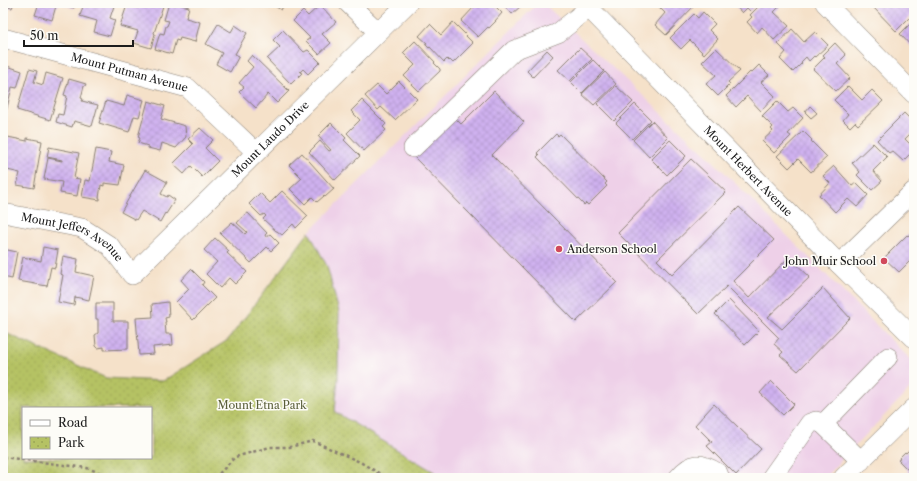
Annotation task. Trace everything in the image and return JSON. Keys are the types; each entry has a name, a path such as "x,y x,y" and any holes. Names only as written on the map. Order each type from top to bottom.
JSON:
{"street":[{"path":"348,3 378,32"},
{"name":"Mount Laudo Drive","path":"132,275 408,3"},
{"path":"825,3 914,94"},
{"path":"413,148 514,50 558,33 586,5"},
{"name":"Mount Herbert Avenue","path":"586,5 839,264 914,338"},
{"name":"Mount Putman Avenue","path":"3,38 188,88 256,152"},
{"path":"839,264 914,191"},
{"name":"Mount Jeffers Avenue","path":"3,213 82,228 110,246 132,275"},
{"path":"823,424 888,358"},
{"path":"843,478 914,408"},
{"path":"771,478 810,423 816,421 823,424 860,461"},
{"path":"678,478 691,466 699,464 710,467 718,473 720,478"}],"path":[{"path":"215,478 235,457 270,447 290,447 313,442 360,462 387,478"},
{"path":"3,457 87,468 114,478"}],"shaded area":[{"name":"Anderson School","path":"538,3 543,3 712,160 914,363 914,385 824,478 444,478 335,412 338,378 327,266 309,232"}],"green space":[{"name":"Mount Etna Park","path":"309,232 327,266 339,312 338,378 335,412 444,478 3,478 3,332 106,378 163,381 228,340"}],"building":[{"path":"3,3 14,3 12,8 3,6"},
{"path":"39,3 59,3 58,6 56,6 52,20 35,15"},
{"path":"59,3 76,3 74,8"},
{"path":"84,3 115,3 110,18 115,20 110,36 94,32 97,21 80,16"},
{"path":"140,3 164,3 154,33 151,48 134,43 138,31 120,26 127,5 138,8"},
{"path":"169,3 189,7 186,18 200,22 195,42 180,38 179,41 176,40 172,54 155,49 160,33 164,34 169,21 164,20"},
{"path":"270,3 285,3 281,10"},
{"path":"469,3 492,3 502,13 489,28 488,27 478,37 461,21 474,7"},
{"path":"502,3 518,3 521,6 512,14"},
{"path":"655,3 696,4 666,35 655,25 665,13"},
{"path":"733,3 758,3 750,11 747,8 742,13"},
{"path":"762,3 783,3 774,12 789,26 774,40 762,27 757,33 747,22 752,17 750,15"},
{"path":"874,3 909,3 914,8 914,13 896,31 872,6"},
{"path":"320,5 336,22 322,34 331,43 319,54 306,41 310,38 293,21 303,11 308,16"},
{"path":"703,12 715,24 709,30 718,39 704,54 690,40 681,49 670,38 694,14 698,18"},
{"path":"453,22 473,43 453,63 447,59 444,62 430,47 429,48 425,44 427,43 419,36 430,24 441,35"},
{"path":"218,24 231,32 235,25 247,33 235,54 239,56 230,72 216,64 222,53 206,44"},
{"path":"910,24 914,28 914,49 900,34"},
{"path":"792,29 804,42 815,32 828,45 809,61 806,57 793,72 780,59 786,52 778,44"},
{"path":"283,30 304,52 308,50 320,62 308,74 303,69 300,72 302,73 291,84 267,59 280,47 273,40"},
{"path":"415,41 440,69 440,71 419,91 404,76 415,65 403,53"},
{"path":"835,43 846,55 837,64 850,78 836,91 813,69 825,57 823,55"},
{"path":"580,48 592,59 570,81 558,70"},
{"path":"716,48 740,71 728,82 730,84 718,96 706,84 716,75 702,62"},
{"path":"547,50 553,56 533,77 527,71"},
{"path":"252,55 289,91 277,103 268,94 256,108 239,92 244,87 239,83 253,67 247,61"},
{"path":"593,60 604,71 582,93 571,82"},
{"path":"759,65 769,75 761,82 775,96 761,111 747,96 736,107 726,96"},
{"path":"7,66 22,71 17,88 12,87 6,112 3,111 3,69 6,70"},
{"path":"29,69 37,71 34,82 43,85 46,73 63,78 50,120 17,110"},
{"path":"605,72 616,84 594,105 582,94"},
{"path":"69,79 86,84 84,86 81,98 83,99 82,101 98,105 92,126 74,121 72,127 56,122 58,114 63,115 67,96 64,95"},
{"path":"399,81 417,99 395,120 381,107 378,110 365,96 377,85 386,94"},
{"path":"616,86 633,102 614,121 597,104"},
{"path":"848,86 862,100 872,90 883,101 858,125 855,122 850,127 843,120 848,114 834,100"},
{"path":"494,91 524,122 492,155 617,282 576,322 414,157 454,117 461,124"},
{"path":"127,95 144,100 139,117 134,116 129,132 99,123 106,101 124,106"},
{"path":"362,100 386,124 383,127 386,130 364,151 347,133 360,120 351,111"},
{"path":"148,101 165,106 161,119 185,126 186,137 176,148 162,143 160,151 148,148 148,146 138,143 140,138 138,137"},
{"path":"777,101 788,112 793,108 803,118 788,134 791,136 774,153 762,141 773,131 771,129 773,127 762,116"},
{"path":"635,104 651,120 632,139 616,123"},
{"path":"810,106 817,113 811,118 805,112"},
{"path":"904,113 914,123 914,130 911,135 910,134 905,139 914,148 914,150 903,161 892,151 889,153 877,140"},
{"path":"652,121 668,138 649,157 633,140"},
{"path":"331,123 346,138 344,140 360,156 335,180 309,152 320,141 329,151 331,150 318,136"},
{"path":"200,128 213,140 205,148 218,161 202,177 191,166 184,174 173,164 193,144 188,139"},
{"path":"803,131 827,157 811,172 798,159 789,168 777,156"},
{"path":"556,134 558,136 560,134 607,182 605,184 607,186 588,205 586,203 584,205 537,157 539,155 537,153"},
{"path":"3,136 27,141 27,138 42,141 34,188 17,185 20,173 3,169"},
{"path":"670,140 686,156 667,175 651,159"},
{"path":"873,143 887,157 873,171 882,181 872,190 857,175 860,172 852,163"},
{"path":"49,147 79,153 74,178 80,179 77,196 60,193 62,182 44,179 48,158 62,161 47,157"},
{"path":"96,149 111,152 109,162 124,165 120,185 104,183 104,186 101,185 100,200 82,197 85,180 90,181"},
{"path":"302,153 334,189 317,202 312,197 305,204 290,189 302,178 289,165"},
{"path":"691,159 726,192 657,260 672,275 739,207 774,240 733,281 749,298 789,257 810,277 768,317 782,329 823,288 850,318 798,371 780,355 783,352 774,344 779,338 727,286 698,314 618,233"},
{"path":"834,166 852,186 856,183 868,195 857,207 848,199 835,212 819,195 830,183 823,176"},
{"path":"145,170 167,182 161,194 167,197 168,195 175,200 160,222 142,211 136,220 121,212"},
{"path":"282,191 308,216 296,228 293,224 282,235 263,219 266,216 264,214 261,216 249,204 260,193 270,203"},
{"path":"248,213 267,233 265,235 266,237 270,234 279,243 271,251 267,247 251,263 220,233 232,222 245,234 247,232 237,223 244,215"},
{"path":"913,231 914,261 912,259 899,272 884,258"},
{"path":"215,238 229,251 227,253 247,272 235,284 229,278 220,288 206,274 217,262 204,250"},
{"path":"43,247 58,250 55,268 51,267 47,286 18,281 23,257 41,261"},
{"path":"3,249 17,252 12,279 3,277"},
{"path":"63,256 78,259 76,272 94,276 89,300 75,297 74,305 58,302 63,275 60,274"},
{"path":"191,269 204,282 202,285 215,298 193,320 176,302 189,289 181,280"},
{"path":"729,300 759,331 745,345 715,314"},
{"path":"168,302 169,317 165,318 166,334 172,334 173,345 153,347 154,354 139,355 136,318 153,317 152,304"},
{"path":"96,303 113,303 113,321 128,321 128,349 104,350 104,347 98,348 96,346 95,335 98,333 98,319 96,319"},
{"path":"771,381 794,404 783,415 760,393"},
{"path":"714,404 761,449 736,475 707,446 712,442 695,425"},
{"path":"911,448 914,452 914,478 902,478 909,471 898,460"}],"place":[{"name":"Anderson School","path":"559,249"},
{"name":"John Muir School","path":"884,261"}]}
